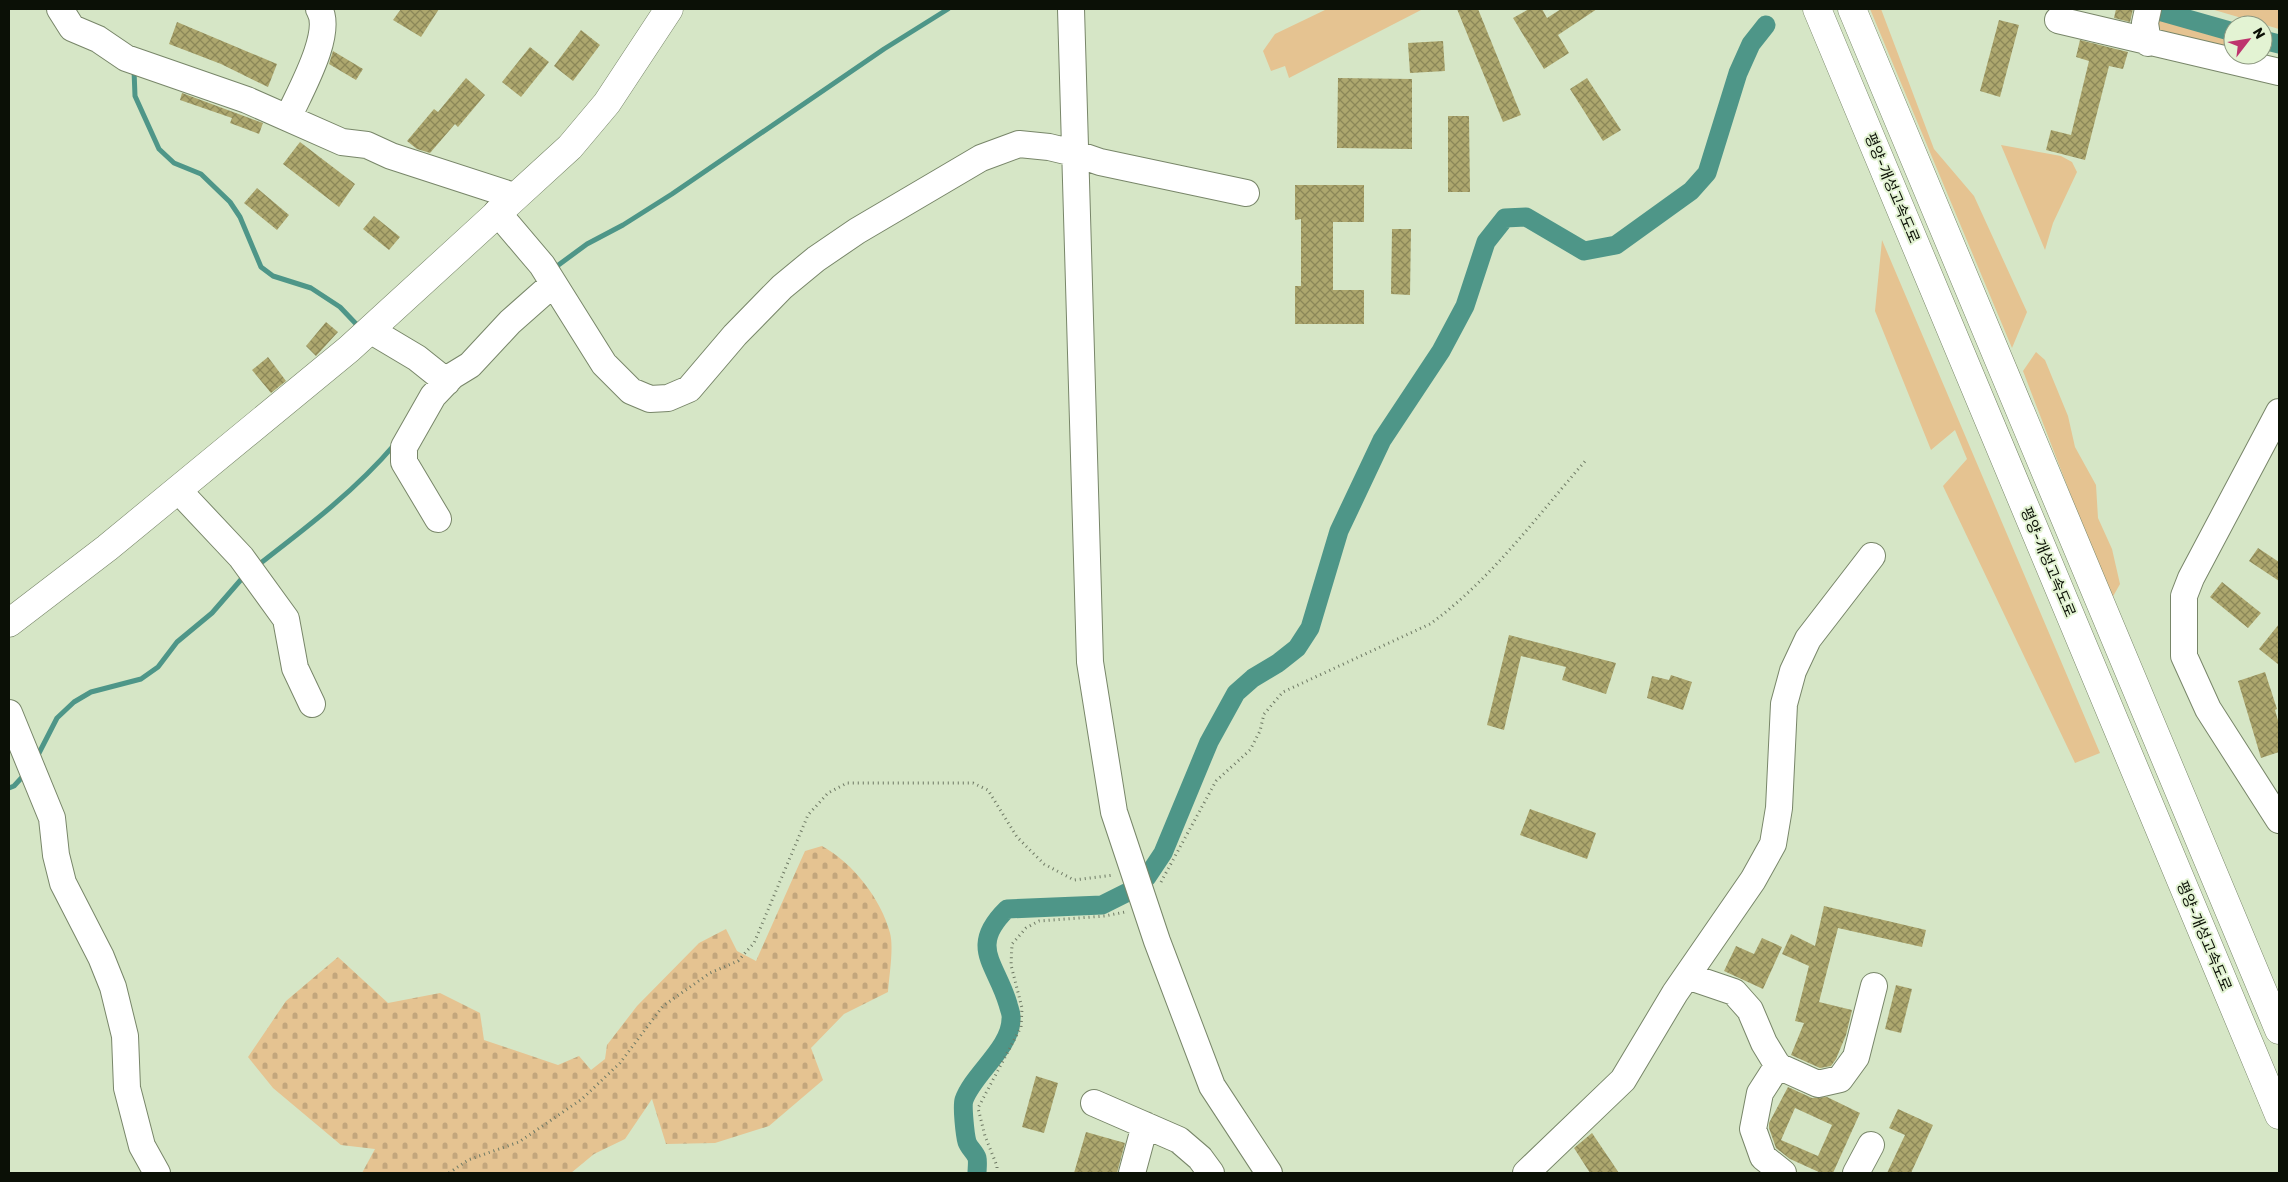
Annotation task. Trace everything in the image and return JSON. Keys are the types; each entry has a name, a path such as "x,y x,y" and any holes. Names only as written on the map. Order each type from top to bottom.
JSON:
{"main road":[{"path":"9,623 178,490 367,332 503,206 570,147 607,104 669,9"},
{"name":"평양-개성고속도로","path":"1816,9 2279,1115"},
{"path":"1852,9 2279,1030"}],"street":[{"path":"60,9 72,28 98,39 133,60 247,100 342,142 367,145 503,206 604,364 631,390 650,399 668,398 689,389 735,335 782,287 816,259 857,231 982,158 1019,144 1049,147 1100,162 1246,193"},
{"path":"288,118 320,46 325,25 319,9"},
{"path":"1071,9 1090,662 1114,812 1140,891 1212,1086 1269,1173"},
{"path":"2148,9 2145,23 2148,43"},
{"path":"2058,20 2148,43 2279,72"},
{"path":"438,519 404,462 404,447 433,396 447,382 470,365 510,322 548,274"},
{"path":"367,332 417,358 447,382"},
{"path":"2279,412 2191,578 2184,596 2184,656 2208,709 2279,820"},
{"path":"178,490 241,557 286,619 295,668 312,704"},
{"path":"1526,1173 1622,1080 1687,976 1753,880 1773,844 1779,808 1784,704 1793,671 1808,639 1872,556"},
{"path":"9,713 24,753 38,778 52,818 56,855 63,883 101,957 113,986 125,1036 127,1088 142,1146 157,1173"},
{"path":"1687,976 1734,992 1750,1010 1764,1043 1778,1065 1818,1084 1840,1079 1856,1057 1874,986"},
{"path":"1778,1065 1760,1093 1752,1129 1763,1157 1783,1173"},
{"path":"1094,1103 1179,1140 1200,1158 1211,1173"},
{"path":"1132,1173 1145,1125"},
{"path":"1856,1173 1871,1145"}],"path":[{"path":"997,1173 997,1166 985,1136 978,1108 1021,1027 1022,1008 1011,965 1012,944 1026,928 1039,921 1105,916 1140,891 1216,782 1250,750 1260,731 1264,714 1283,692 1430,624 1451,608 1478,584 1587,459"},
{"path":"448,1173 468,1160 519,1142 582,1099 620,1063 663,1006 710,973 738,961 754,943 808,816 828,793 846,783 973,783 988,790 1017,837 1044,864 1074,880 1140,891"}],"green space":[{"path":"1327,9 1423,9 1289,78 1285,66 1271,71 1263,51 1275,34"},
{"path":"1870,9 1881,9 1934,149 1974,196 2027,312 2012,348"},
{"path":"2211,9 2279,9 2279,29 2273,27 2273,15 2231,15"},
{"path":"2155,18 2223,36 2223,51 2152,32"},
{"path":"2001,145 2061,156 2072,162 2077,172 2053,223 2045,250"},
{"path":"1882,240 2100,753 2075,763 1943,486 1967,459 1955,430 1931,450 1875,311"},
{"path":"2036,352 2045,360 2068,416 2075,447 2096,485 2098,518 2112,549 2120,584 2111,600 2023,371"},
{"path":"822,846 855,872 873,895 886,920 892,946 888,992 844,1014 811,1048 823,1080 769,1126 715,1143 666,1144 652,1099 625,1139 594,1154 571,1173 362,1173 375,1149 341,1145 273,1088 248,1057 286,1001 338,957 388,1003 440,993 480,1013 484,1040 558,1065 579,1056 591,1070 605,1059 607,1045 637,1006 699,943 726,929 737,951 756,961 805,851"}],"building":[{"path":"401,9 439,9 421,37 393,20"},
{"path":"1457,9 1478,9 1521,115 1503,122"},
{"path":"1529,9 1542,9 1547,18 1561,9 1597,9 1558,35 1569,53 1544,69 1513,18"},
{"path":"2116,9 2133,9 2130,22 2114,18"},
{"path":"1999,20 2019,25 2000,97 1980,91"},
{"path":"177,22 277,64 268,87 221,64 169,44"},
{"path":"581,30 600,45 573,81 554,66"},
{"path":"2080,40 2128,52 2123,69 2109,66 2085,160 2046,150 2051,130 2071,135 2089,61 2076,57"},
{"path":"1443,41 1445,71 1410,73 1408,43"},
{"path":"530,47 549,62 521,97 502,82"},
{"path":"333,51 363,69 356,80 329,64"},
{"path":"466,78 485,95 458,127 455,124 430,153 417,149 407,141 434,109 438,112"},
{"path":"1338,78 1412,79 1412,149 1337,148"},
{"path":"1587,78 1621,130 1603,141 1570,89"},
{"path":"182,93 263,123 259,134 230,123 232,118 180,100"},
{"path":"1448,116 1469,116 1470,192 1448,192"},
{"path":"300,142 355,184 339,207 283,164"},
{"path":"1295,185 1364,185 1364,222 1333,222 1333,290 1364,290 1364,324 1295,324 1295,286 1301,286 1301,219 1295,220"},
{"path":"257,188 289,215 277,230 244,203"},
{"path":"374,216 400,237 389,250 363,229"},
{"path":"1392,229 1411,229 1410,295 1391,294"},
{"path":"326,322 338,332 316,356 306,346"},
{"path":"268,357 286,381 271,393 252,370"},
{"path":"2258,548 2279,562 2279,581 2249,561"},
{"path":"2222,582 2261,613 2248,628 2210,597"},
{"path":"2279,624 2279,665 2259,649"},
{"path":"1509,635 1616,663 1606,694 1562,680 1566,667 1521,656 1504,730 1487,725"},
{"path":"2265,672 2277,709 2275,710 2279,724 2279,752 2261,758 2238,681"},
{"path":"1671,675 1692,682 1683,710 1647,698 1652,676 1669,680"},
{"path":"1530,809 1596,833 1587,859 1520,835"},
{"path":"1824,906 1926,930 1922,947 1838,928 1819,1002 1852,1010 1846,1035 1836,1059 1831,1066 1820,1068 1791,1055 1804,1023 1795,1021 1809,966 1782,954 1791,934 1815,946"},
{"path":"1762,938 1782,947 1763,989 1724,971 1736,946 1754,954"},
{"path":"1896,985 1912,989 1901,1033 1885,1029"},
{"path":"1036,1076 1058,1083 1044,1133 1022,1127"},
{"path":"1788,1087 1812,1098 1827,1097 1860,1113 1833,1173 1821,1173 1790,1159 1776,1148 1769,1123","holes":["1795,1108 1832,1125 1818,1156 1781,1140"]},
{"path":"1898,1109 1933,1125 1911,1173 1887,1173 1905,1135 1889,1128"},
{"path":"1086,1132 1125,1143 1117,1173 1074,1173"},
{"path":"1592,1133 1619,1173 1590,1173 1574,1148"}],"waterway":[{"path":"553,269 587,244 623,225 672,194 884,49 948,9"},
{"path":"2159,11 2223,29"},
{"path":"977,1173 977,1158 966,1138 963,1103 975,1080 999,1051 1009,1030 1011,1017 1003,990 988,955 989,934 995,922 1007,909 1102,905 1128,892 1147,877 1163,853 1209,742 1236,693 1253,678 1278,663 1297,648 1310,628 1339,531 1382,440 1441,351 1465,306 1486,242 1505,218 1526,217 1584,251 1616,245 1691,191 1707,173 1738,73 1751,44 1766,25"},
{"path":"2273,42 2279,44"},
{"path":"134,70 135,96 159,149 174,163 201,174 230,202 240,217 261,267 273,276 311,288 340,307 359,327"},
{"path":"258,565 347,493 395,444"},
{"path":"37,757 57,718 74,702 91,692 141,679 158,667 177,642 212,613 245,575"},
{"path":"9,788 14,786 25,774"}]}
